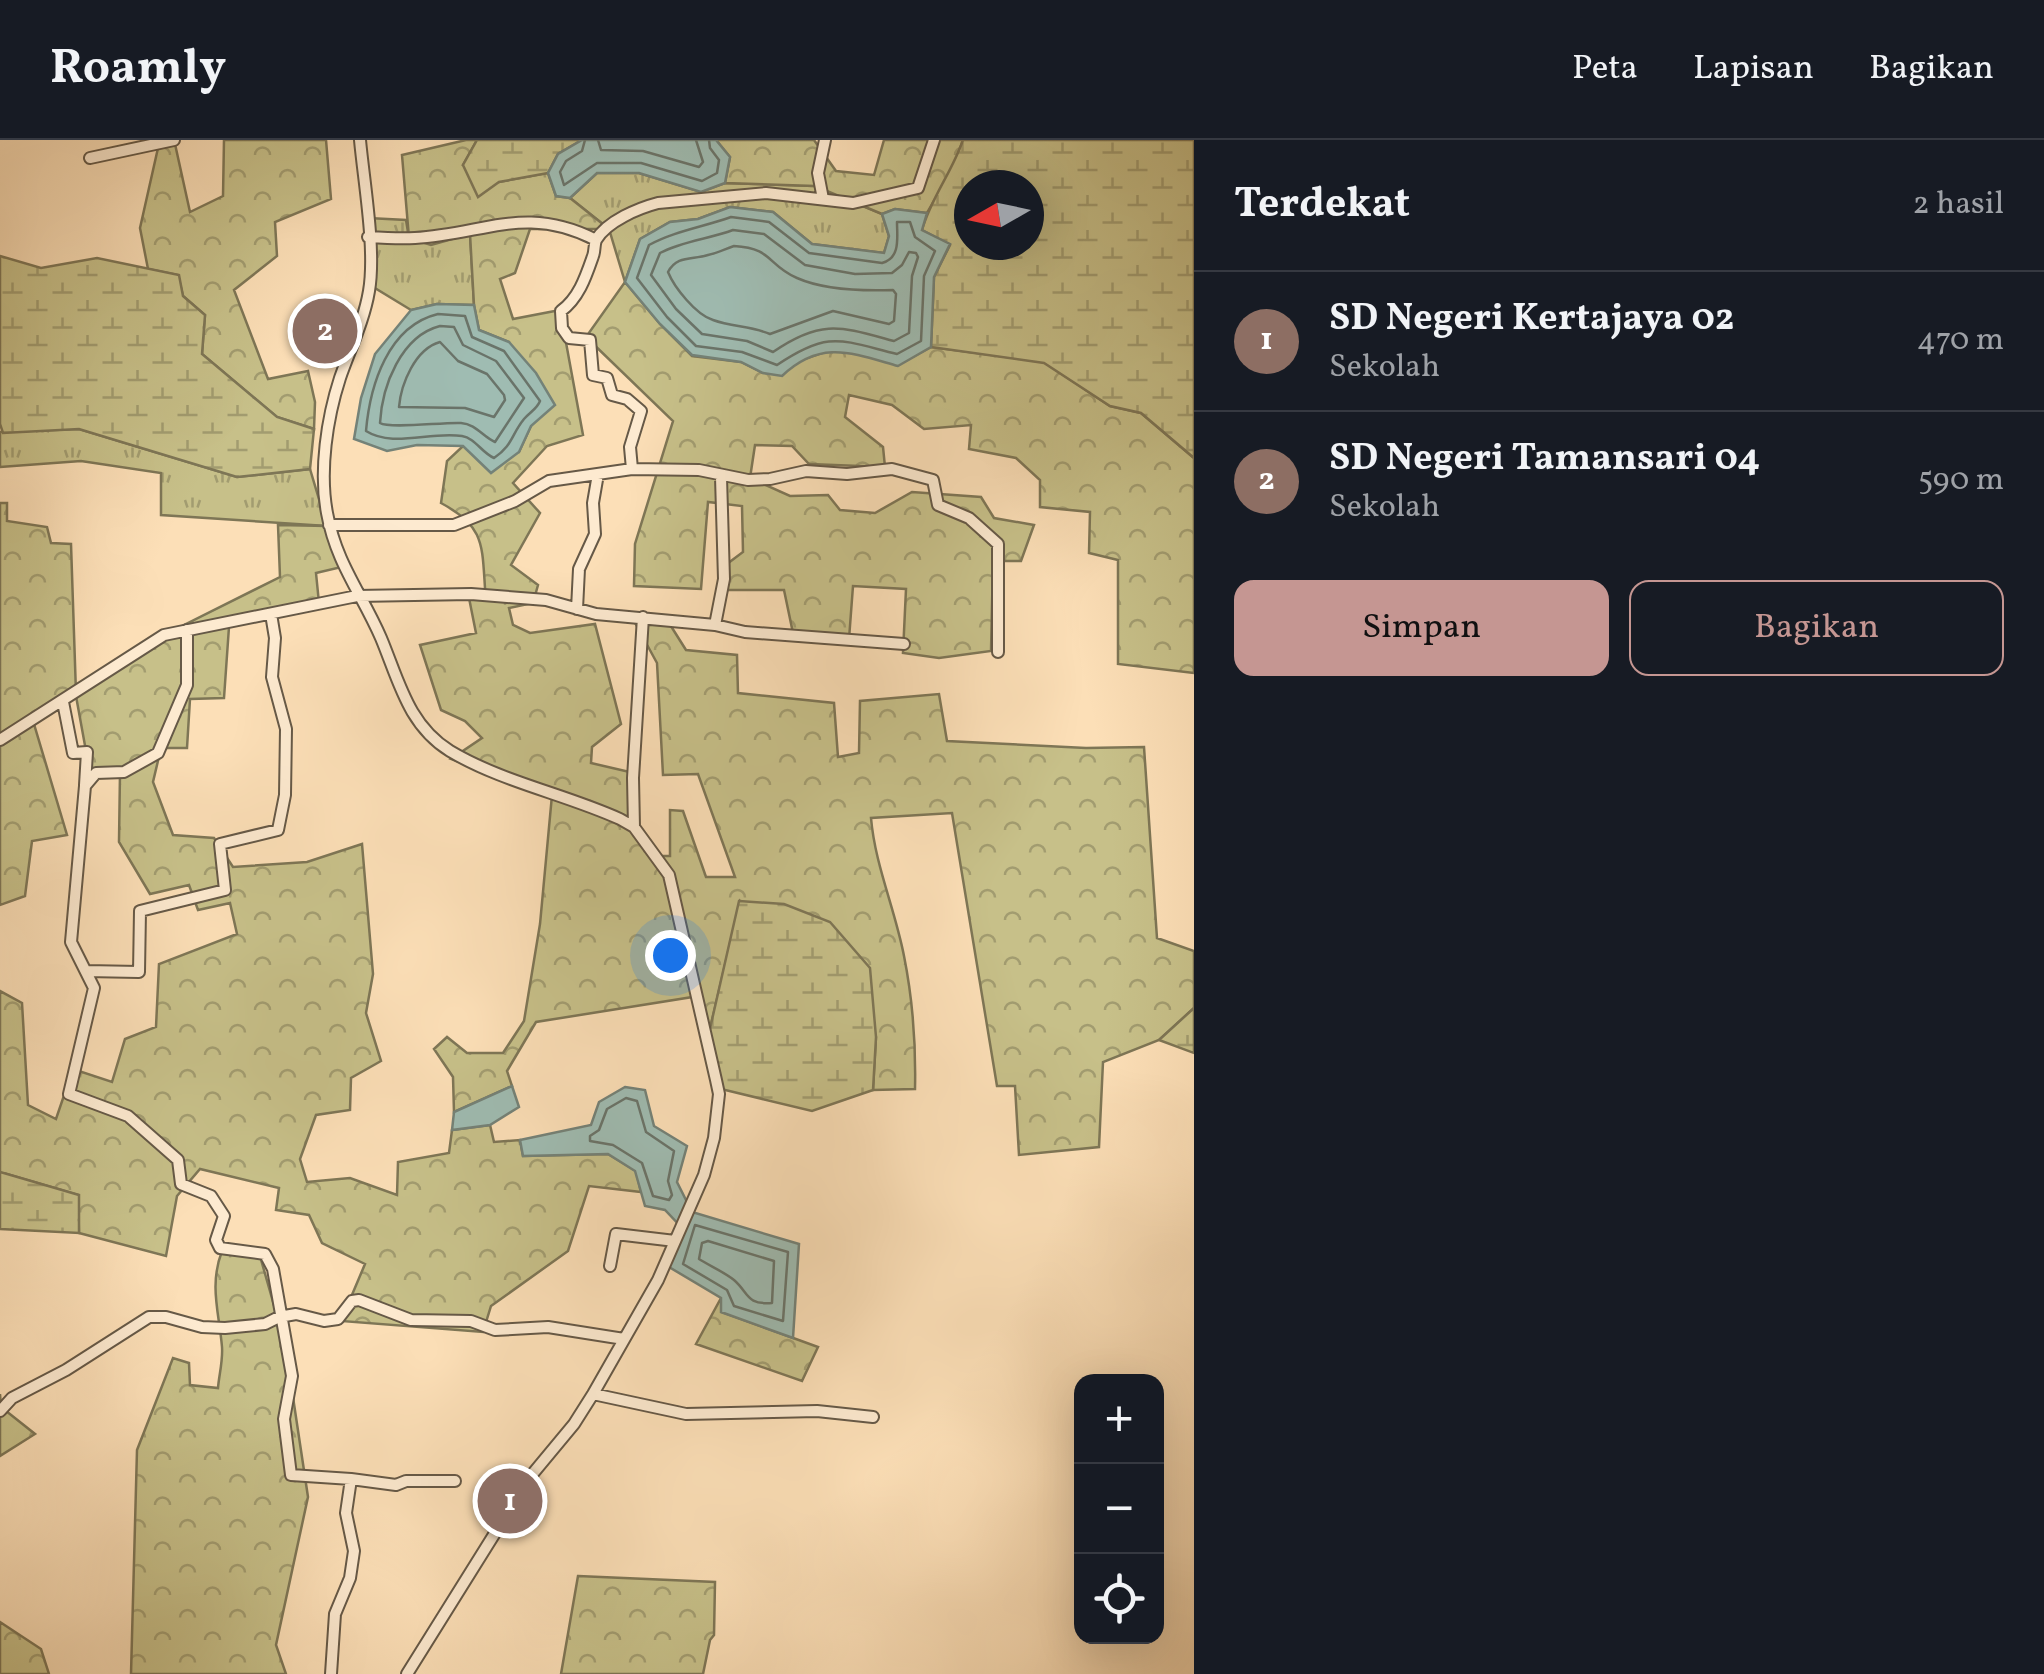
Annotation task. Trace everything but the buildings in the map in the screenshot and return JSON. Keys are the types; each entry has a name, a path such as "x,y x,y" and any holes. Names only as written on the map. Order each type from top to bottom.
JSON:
{"street":[{"path":"90,158 174,140"},
{"path":"360,140 370,289 337,390 326,451 329,525 356,596 378,633 410,712 428,735 482,767 634,827 668,875 688,947 718,1094 714,1138 704,1175 624,1339 574,1424 530,1477 407,1674"},
{"path":"823,199 818,173 826,140"},
{"path":"632,469 630,447 641,412 627,399 612,395 607,378 593,375 590,340 569,338 562,328 562,310 581,288 596,240 615,223 643,207 658,204 766,193 852,203 918,188 934,140"},
{"path":"368,238 415,238 512,221 544,222 596,240"},
{"path":"329,525 454,525 514,501 548,482 632,469 698,470 722,477 770,479 806,471 847,474 892,468 933,480 938,505 969,518 998,544 998,652"},
{"path":"577,609 580,569 595,534 593,502 598,474"},
{"path":"715,625 724,578 722,477"},
{"path":"0,740 164,635 356,596 471,594 546,600 577,609 745,632 904,644"},
{"path":"86,971 140,972 140,911 225,890 220,844 278,830 285,795 286,729 272,678 275,638 271,614"},
{"path":"634,827 633,778 643,617"},
{"path":"85,786 96,774 124,772 158,753 187,685 187,630"},
{"path":"63,702 73,753 87,752 71,942 94,988 68,1094 128,1116 178,1160 181,1184 211,1196 224,1216 216,1240 220,1248 265,1254 273,1269 292,1376 284,1419 291,1475 396,1485 406,1481 455,1481"},
{"path":"610,1266 616,1234 675,1241"},
{"path":"0,1411 12,1398 66,1370 150,1317 166,1316 202,1327 225,1328 265,1324 296,1314 324,1321 338,1319 352,1301 360,1300 411,1320 471,1321 495,1330 548,1327 624,1339"},
{"path":"593,1394 686,1414 817,1411 873,1416"},
{"path":"330,1674 335,1614 350,1578 354,1551 346,1513 351,1479"}],"green space":[{"path":"224,140 326,140 331,199 275,222 277,256 234,290 268,379 308,371 315,402 314,429 277,417 202,354 205,315 183,296 178,275 148,269 140,228 158,148 175,144 190,212 223,196"},
{"path":"477,140 463,165 499,182 548,173 556,196 570,198 609,229 530,229 515,273 500,279 513,319 560,310 583,435 547,446 513,483 540,513 511,565 538,585 533,603 509,608 513,625 530,633 595,624 621,724 592,747 591,763 634,773 637,839 652,856 670,856 670,810 683,811 706,877 735,877 698,774 663,775 657,663 633,619 669,623 686,650 737,655 738,693 834,703 838,757 859,753 860,701 939,694 947,741 1144,747 1157,938 1194,951 1194,1008 1159,1040 1103,1062 1099,1147 1019,1155 1015,1086 997,1086 952,813 871,818 907,973 915,1089 873,1090 876,1037 740,901 709,1033 699,996 536,1022 507,1071 512,1086 454,1112 453,1077 434,1049 447,1037 467,1053 503,1053 524,1021 540,924 552,795 451,759 482,738 465,721 441,710 420,645 476,633 468,593 485,588 478,537 466,520 441,503 447,461 463,446 519,452 531,426 509,342 479,330 470,234 431,245 409,238 402,155"},
{"path":"477,140 582,140 558,154 548,173 499,182 478,197 463,165"},
{"path":"716,140 814,140 836,171 874,175 884,140 963,140 952,170 927,213 895,209 882,214 815,186 725,183 730,157"},
{"path":"963,140 1194,140 1194,458 1141,413 1110,406 1044,363 931,347 934,277 950,245 922,230"},
{"path":"597,173 639,173 701,192 725,183 815,186 882,214 889,236 884,253 812,244 773,212 730,207 698,219 670,222 640,239 625,282 609,229 570,198"},
{"path":"368,218 406,220 409,238 470,234 474,305 437,304 411,310 370,285"},
{"path":"0,256 41,268 97,258 179,275 183,296 205,315 202,354 277,417 314,429 310,469 237,477 79,429 3,433"},
{"path":"625,282 692,356 741,362 763,373 837,348 898,365 931,347 1044,362 1110,406 1141,413 1194,458 1194,673 1118,664 1118,560 1089,553 1090,512 1040,507 1040,480 1016,458 969,449 971,425 924,429 892,405 849,395 845,417 883,447 885,467 809,464 792,446 755,445 750,478 790,496 828,495 840,510 875,513 912,492 981,497 994,518 1034,525 1021,561 993,561 991,651 939,658 903,653 906,589 853,586 849,639 793,633 784,590 724,590 727,564 743,552 742,506 708,502 701,589 634,586 635,544 673,421 586,337"},
{"path":"79,429 237,477 310,469 327,526 161,515 161,473 81,461 0,467 0,432"},
{"path":"0,503 7,503 7,521 47,527 51,543 71,544 76,693 164,635 280,577 278,525 327,526 346,566 316,573 319,603 229,627 224,698 190,699 187,748 161,748 153,782 173,835 214,838 233,867 307,862 362,844 373,974 366,1013 381,1061 351,1078 350,1110 316,1115 300,1159 307,1182 350,1178 397,1195 398,1162 449,1153 452,1130 490,1125 494,1142 520,1140 523,1156 608,1154 636,1171 641,1192 589,1186 568,1251 491,1306 483,1332 341,1321 365,1264 322,1243 309,1215 276,1210 279,1188 200,1169 177,1196 166,1256 79,1233 78,1195 0,1172 0,991 22,1003 28,1105 56,1119 73,1069 112,1082 125,1039 156,1027 159,964 237,934 230,903 198,910 189,885 150,894 119,842 120,773 90,773 76,696 34,724 67,835 32,841 25,896 0,905"},
{"path":"739,901 784,904 830,922 870,968 876,1037 873,1090 812,1111 721,1089 709,1033"},
{"path":"1194,1008 1194,1053 1159,1040"},
{"path":"0,1172 79,1195 79,1233 0,1229"},
{"path":"258,1249 285,1344 308,1497 276,1645 286,1674 131,1674 137,1450 173,1358 189,1363 190,1385 218,1388 222,1352 216,1299 218,1263 222,1251"},
{"path":"721,1298 722,1312 818,1347 802,1381 696,1344"},
{"path":"0,1394 1,1407 35,1434 0,1456"},
{"path":"578,1576 715,1582 714,1635 703,1674 561,1674"},
{"path":"0,1622 41,1649 49,1674 0,1674"}],"water":[{"path":"582,140 716,140 730,157 725,183 701,192 639,173 597,173 570,198 556,196 548,173 558,154"},
{"path":"730,207 773,212 812,244 884,253 889,236 882,214 895,209 927,213 922,230 950,244 934,277 931,347 898,366 851,354 824,353 796,364 782,376 763,373 741,362 692,355 625,282 640,239 670,222 698,219"},
{"path":"437,304 474,305 479,330 509,342 536,373 555,405 531,426 519,452 491,473 463,446 417,445 387,451 354,439 361,398 375,354 411,310"},
{"path":"512,1086 519,1107 490,1125 452,1130 454,1112"},
{"path":"625,1087 645,1090 654,1126 687,1146 677,1182 692,1212 799,1244 793,1338 721,1312 721,1298 669,1267 683,1229 665,1210 645,1206 635,1171 608,1154 523,1156 520,1140 591,1125 599,1102"}],"place":[{"name":"SD Negeri Tamansari 04","path":"325,331"},
{"name":"SD Negeri Kertajaya 02","path":"510,1501"}]}
